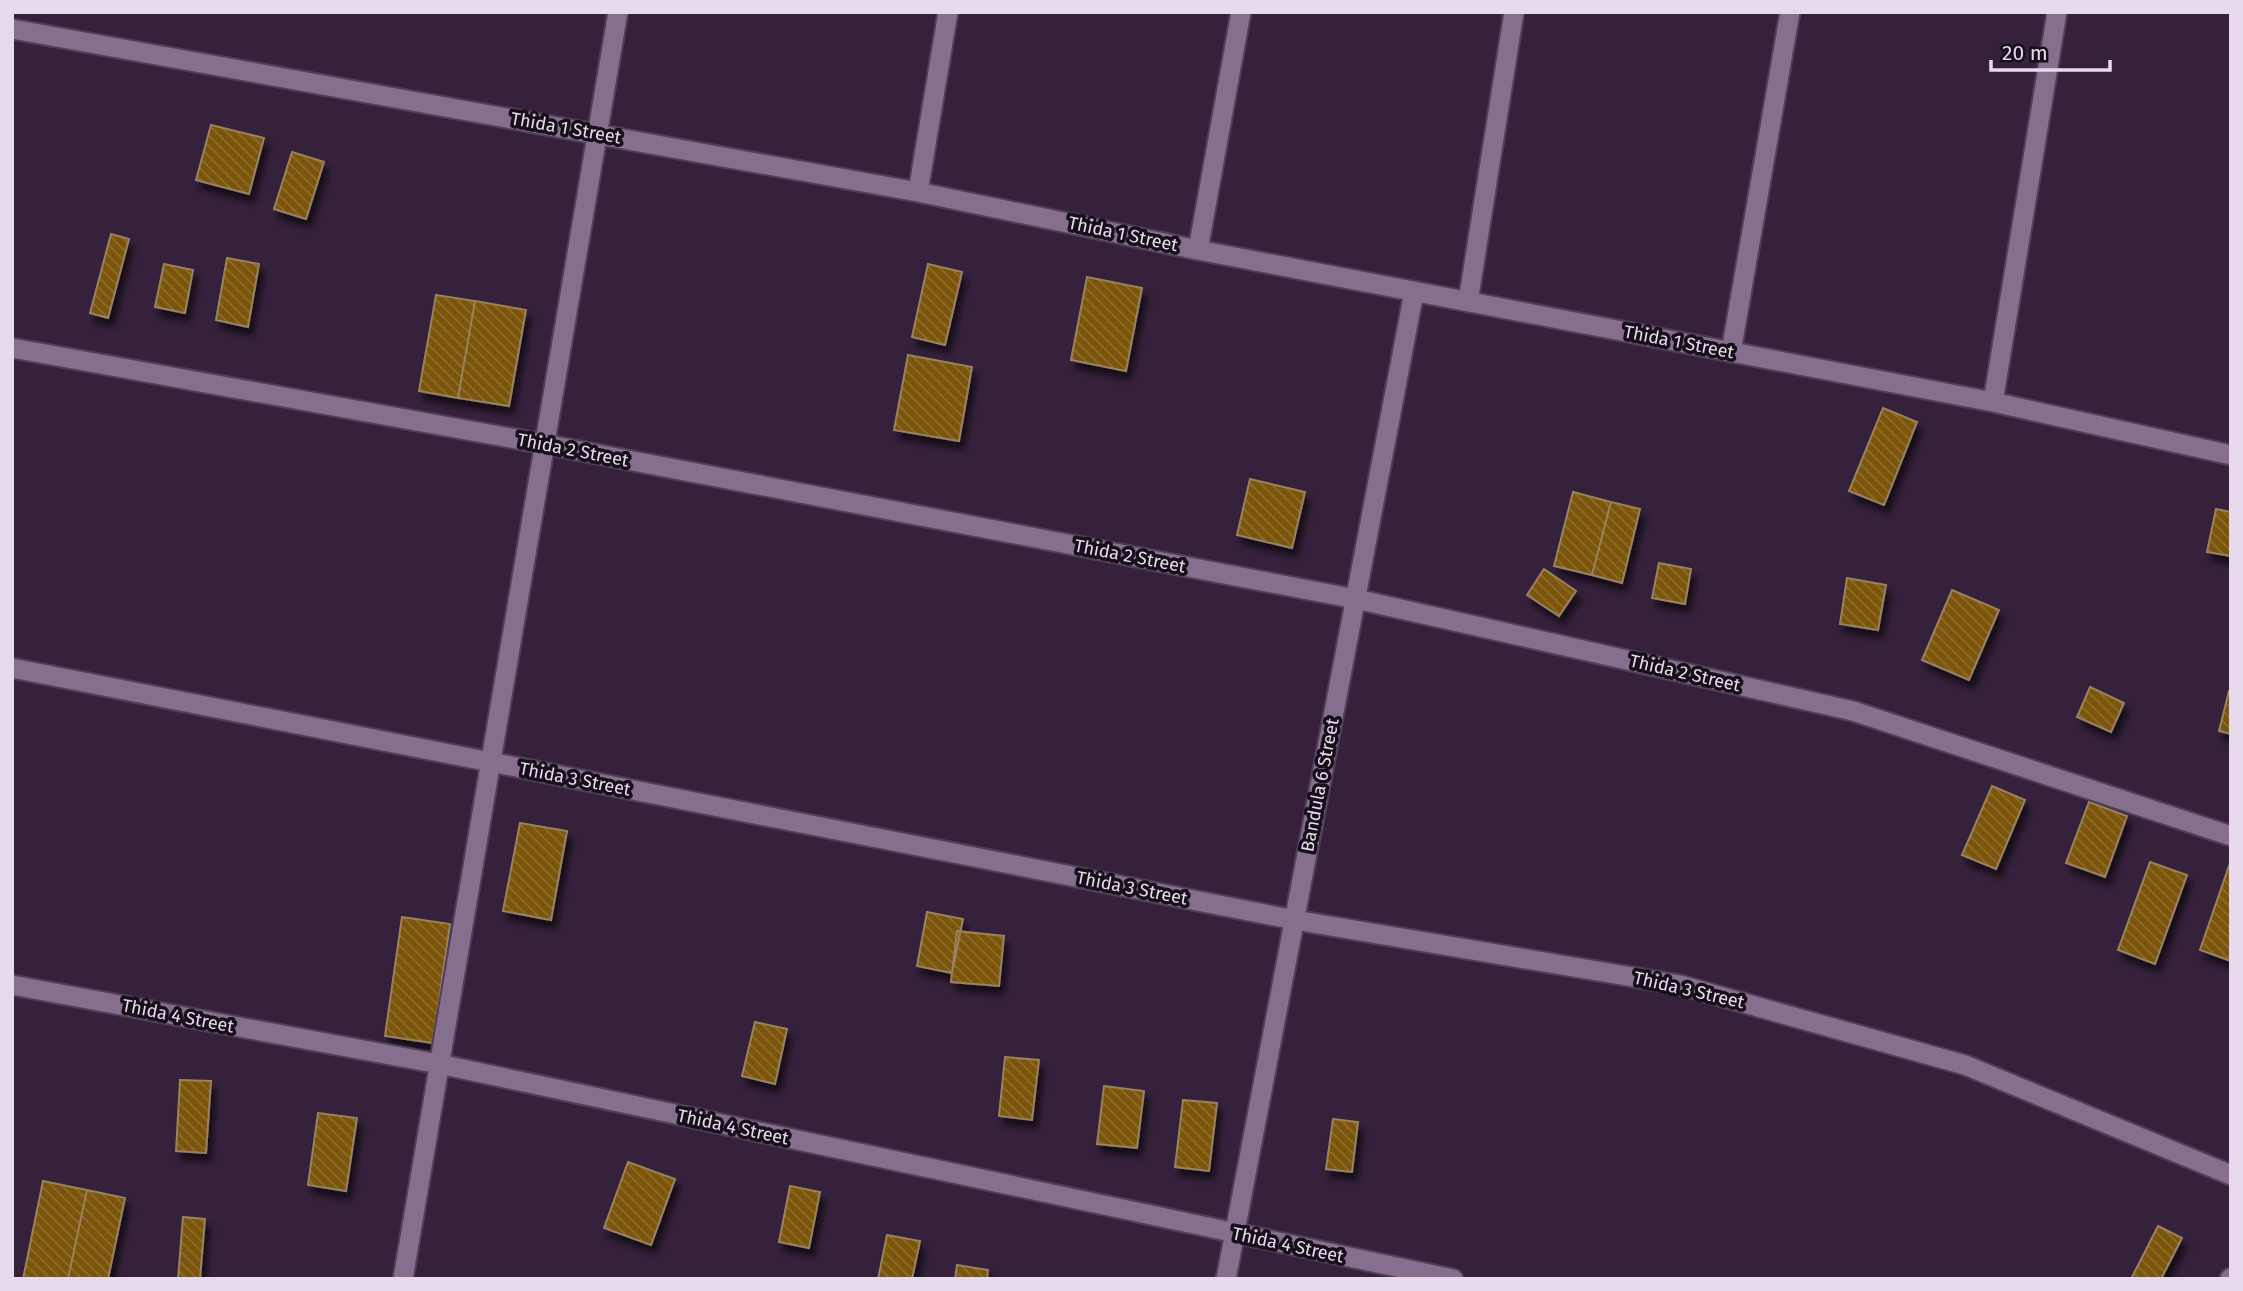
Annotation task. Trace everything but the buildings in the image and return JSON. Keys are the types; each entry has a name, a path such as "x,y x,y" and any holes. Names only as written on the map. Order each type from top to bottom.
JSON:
{"street":[{"path":"403,1279 618,12"},
{"path":"918,192 948,12"},
{"path":"1198,250 1241,12"},
{"path":"1468,302 1514,12"},
{"path":"1731,352 1790,12"},
{"path":"1993,402 2057,12"},
{"name":"Thida 1 Street","path":"12,29 918,192 1198,250 1993,402 2231,455"},
{"name":"Bandula 6 Street","path":"1226,1279 1414,292"},
{"name":"Thida 2 Street","path":"12,348 544,444 1356,599 1853,712 2231,836"},
{"name":"Thida 3 Street","path":"12,668 1295,920 1680,985 1965,1065 2231,1175"},
{"name":"Thida 4 Street","path":"12,985 439,1064 1453,1279"}]}
